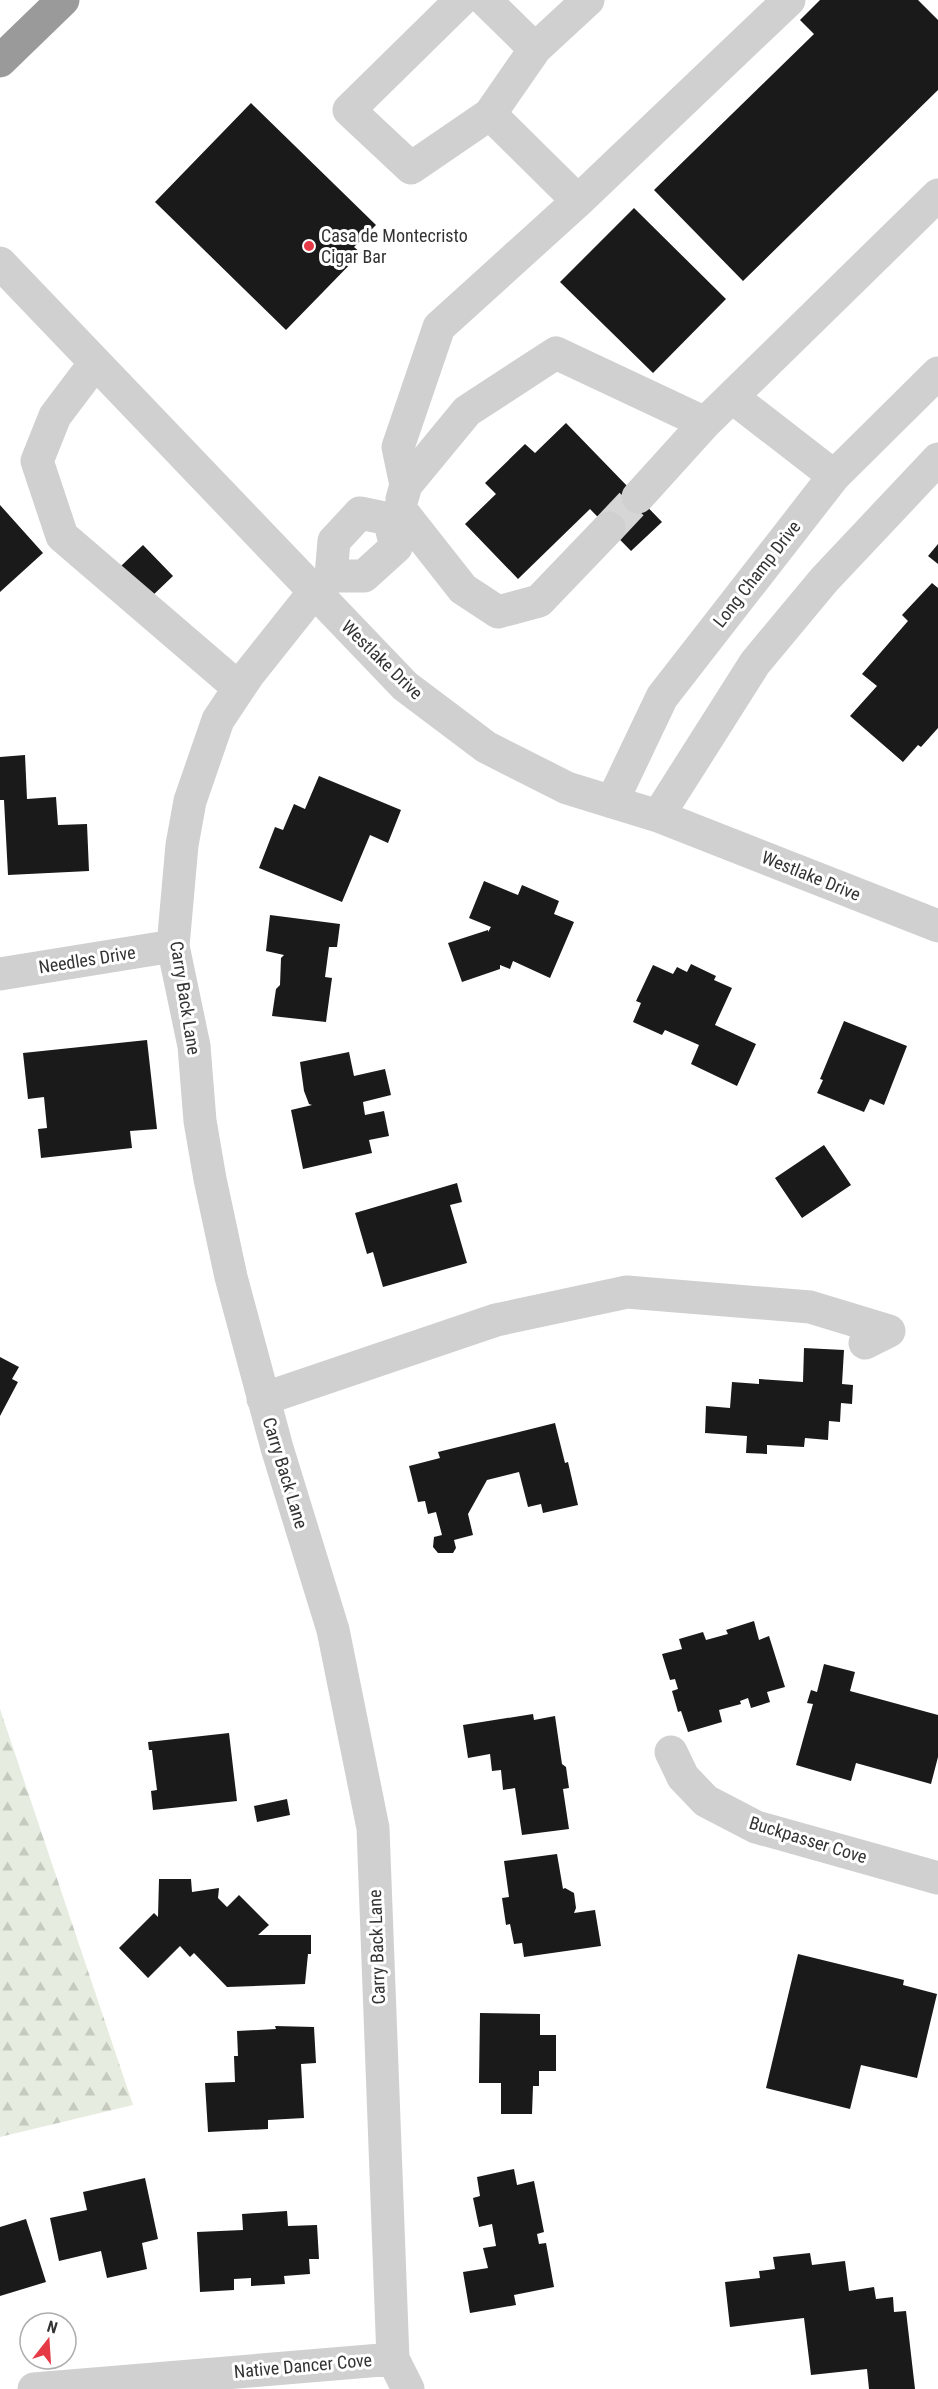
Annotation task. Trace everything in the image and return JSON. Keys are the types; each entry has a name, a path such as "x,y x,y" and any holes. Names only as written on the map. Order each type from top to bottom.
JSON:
{"highway":[{"path":"0,61 63,0"}],"street":[{"path":"461,0 349,110 411,168 490,114 535,49 588,0"},
{"path":"485,0 535,49"},
{"path":"705,423 556,353 467,411 398,504 360,513 334,541 322,584 364,576 396,548 398,504 398,447 439,327 578,201 789,0"},
{"path":"490,114 578,201"},
{"path":"638,497 705,423 938,195"},
{"name":"Westlake Drive","path":"0,263 95,363 322,584 405,686 486,747 567,788 658,816 938,926"},
{"path":"95,363 55,416 37,461 62,536 239,688"},
{"name":"Long Champ Drive","path":"612,802 662,698 834,476 938,373"},
{"path":"732,396 834,476"},
{"path":"658,816 754,663 824,580 938,459"},
{"path":"398,504 464,589 498,612 539,601 609,528"},
{"name":"Carry Back Lane","path":"322,584 239,688 218,720 190,801 182,845 173,946 194,1046 200,1121 210,1179 231,1277 263,1399 333,1630 373,1828 393,2359 408,2389"},
{"name":"Needles Drive","path":"0,974 173,946"},
{"path":"263,1399 496,1320 627,1292 810,1307 889,1331 865,1343"},
{"name":"Buckpasser Cove","path":"671,1752 683,1777 706,1801 756,1827 938,1878"},
{"name":"Native Dancer Cove","path":"34,2389 393,2359"}],"green space":[{"path":"0,1709 133,2105 0,2137"}],"building":[{"path":"820,0 918,0 938,20 938,90 743,281 654,190 814,34 800,20"},
{"path":"251,103 376,225 354,247 361,253 286,330 155,202"},
{"path":"634,208 726,299 653,373 560,282"},
{"path":"566,423 662,522 631,551 590,509 518,579 465,524 496,494 485,483 525,444 535,453"},
{"path":"0,505 43,553 0,592"},
{"path":"938,544 938,564 928,556"},
{"path":"143,545 173,576 150,598 121,566"},
{"path":"932,583 938,588 938,728 903,762 850,716 877,686 862,674 908,621 902,615"},
{"path":"25,755 27,799 56,797 58,825 87,824 89,871 8,875 4,800 0,800 0,757"},
{"path":"319,776 401,810 388,843 370,835 342,902 259,868 275,827 283,830 294,804 305,809"},
{"path":"484,881 518,895 522,885 559,901 554,914 574,922 550,978 513,961 510,969 500,965 500,969 462,982 448,943 488,930 488,932 491,927 469,918"},
{"path":"270,915 340,924 337,947 329,947 325,977 332,978 326,1022 272,1016 276,989 280,985 281,958 284,955 266,951"},
{"path":"691,964 716,976 714,980 732,988 715,1025 756,1044 737,1086 691,1064 699,1045 665,1030 662,1035 633,1022 641,1003 636,1001 653,965 673,974 677,967 687,972"},
{"path":"844,1021 907,1046 884,1105 870,1099 864,1112 817,1093 823,1080 820,1079"},
{"path":"147,1040 157,1129 130,1131 132,1148 41,1158 38,1129 47,1128 44,1097 28,1099 23,1053"},
{"path":"349,1052 354,1076 385,1069 391,1095 363,1102 365,1115 384,1111 389,1136 369,1140 372,1153 303,1169 291,1110 312,1105 309,1104 304,1091 300,1062"},
{"path":"824,1145 851,1185 802,1218 775,1178"},
{"path":"457,1183 462,1202 450,1205 467,1263 383,1287 373,1252 367,1254 355,1213"},
{"path":"804,1348 844,1350 842,1384 853,1385 852,1404 841,1403 840,1422 829,1421 828,1440 805,1438 804,1447 767,1445 767,1454 746,1453 747,1436 705,1433 706,1406 730,1408 732,1382 759,1384 759,1379 803,1382"},
{"path":"0,1357 19,1367 12,1379 18,1382 0,1416"},
{"path":"555,1423 565,1463 568,1462 578,1505 543,1513 541,1504 528,1507 519,1472 487,1480 468,1514 473,1535 454,1540 456,1548 453,1553 438,1553 433,1547 434,1537 442,1535 436,1512 428,1514 425,1501 418,1502 409,1466 440,1458 438,1452"},
{"path":"754,1621 759,1640 769,1636 785,1687 767,1692 770,1702 751,1708 748,1698 740,1701 741,1704 719,1710 722,1722 688,1732 681,1711 678,1712 672,1691 678,1689 675,1679 670,1680 662,1654 682,1649 679,1639 703,1632 706,1640 728,1634 726,1630"},
{"path":"824,1664 855,1672 850,1691 938,1715 938,1757 931,1784 856,1763 851,1781 796,1765 813,1704 807,1703 811,1690 817,1692"},
{"path":"533,1714 534,1720 555,1716 562,1764 566,1767 569,1788 563,1789 569,1829 522,1835 515,1788 503,1790 501,1770 492,1771 490,1754 468,1758 463,1725"},
{"path":"229,1733 237,1801 153,1810 151,1791 157,1790 152,1750 149,1750 148,1742"},
{"path":"287,1799 290,1815 257,1822 254,1806"},
{"path":"557,1854 563,1889 574,1893 576,1908 574,1913 595,1910 601,1946 524,1957 522,1943 514,1944 510,1924 506,1925 502,1898 509,1897 504,1861"},
{"path":"159,1879 191,1879 192,1892 219,1888 218,1898 227,1907 239,1895 269,1925 258,1935 311,1935 311,1954 308,1954 305,1984 227,1987 194,1953 190,1957 180,1946 148,1978 119,1948 154,1913 158,1917"},
{"path":"798,1954 904,1980 903,1985 937,1994 917,2078 861,2065 850,2109 766,2088"},
{"path":"480,2013 540,2014 540,2035 556,2035 556,2071 539,2071 539,2086 533,2086 532,2114 501,2114 501,2083 479,2083"},
{"path":"275,2026 314,2027 316,2063 301,2064 304,2118 268,2120 268,2129 208,2132 205,2083 235,2082 234,2056 238,2056 237,2031 276,2029"},
{"path":"514,2169 517,2185 534,2181 544,2232 537,2234 539,2244 546,2243 554,2287 514,2295 516,2305 470,2313 463,2272 488,2268 483,2248 496,2246 492,2224 479,2227 473,2198 480,2196 477,2177"},
{"path":"145,2178 158,2239 142,2243 147,2269 107,2278 101,2251 59,2261 50,2218 87,2210 83,2192"},
{"path":"287,2211 288,2226 317,2225 319,2259 309,2259 310,2274 284,2276 285,2284 251,2286 251,2278 234,2279 234,2290 200,2292 197,2232 243,2230 242,2214"},
{"path":"26,2219 46,2282 0,2296 0,2227"},
{"path":"810,2253 812,2265 845,2261 849,2291 874,2287 876,2299 893,2297 894,2312 906,2311 915,2389 869,2389 867,2369 811,2375 804,2318 730,2327 725,2282 760,2278 759,2271 775,2269 773,2257"}],"tunnel":[{"path":"609,528 638,497"}],"place":[{"name":"Casa de Montecristo Cigar Bar","path":"309,246"}]}
